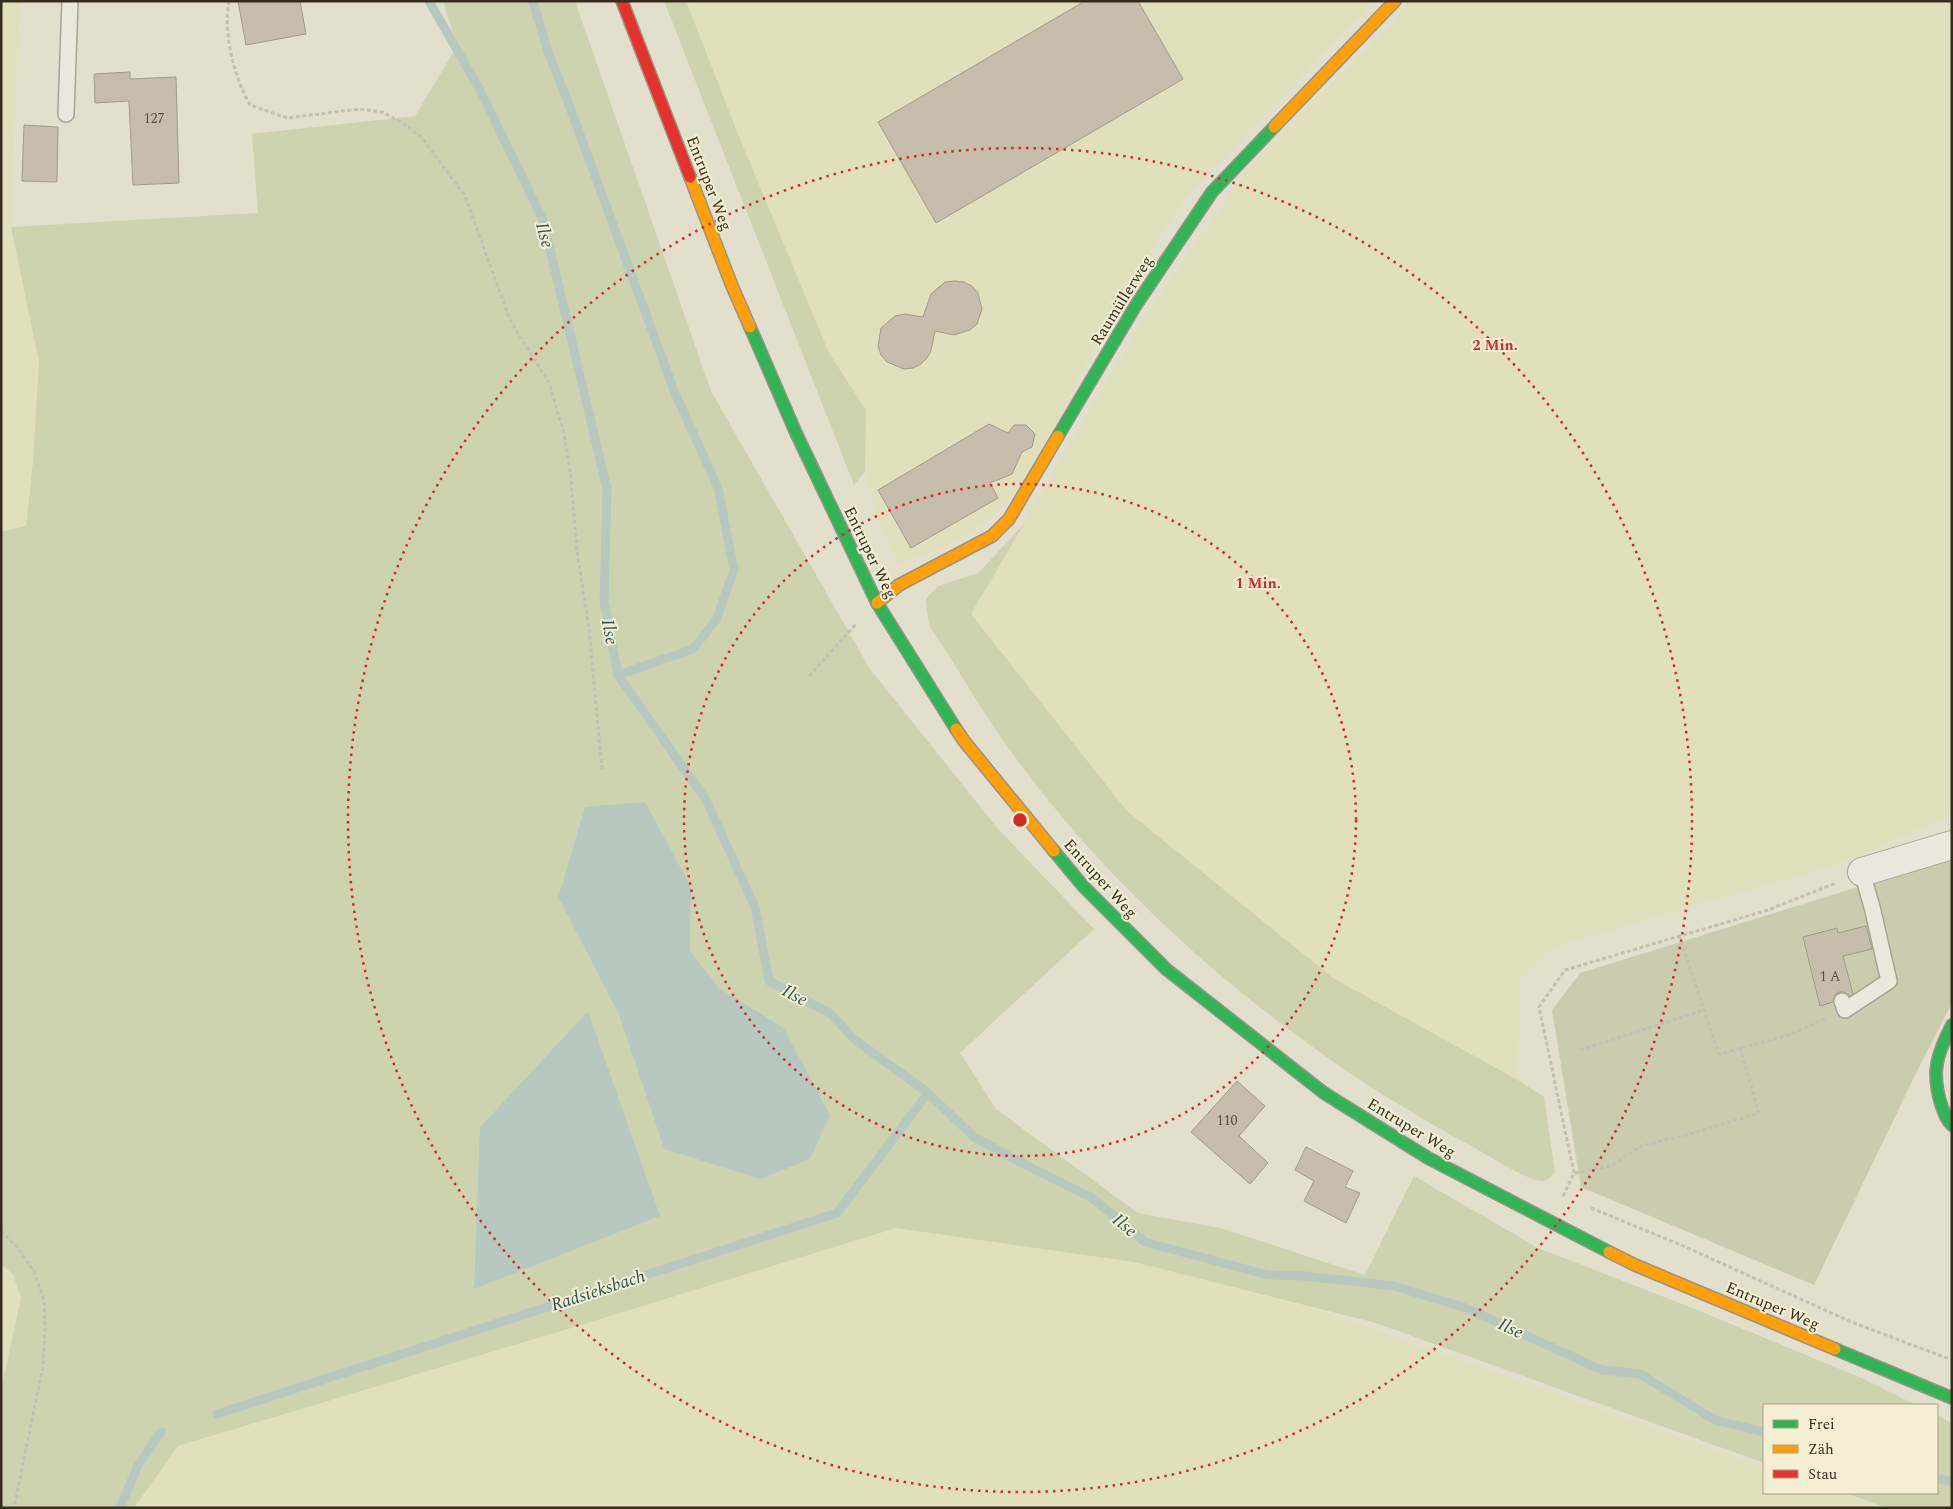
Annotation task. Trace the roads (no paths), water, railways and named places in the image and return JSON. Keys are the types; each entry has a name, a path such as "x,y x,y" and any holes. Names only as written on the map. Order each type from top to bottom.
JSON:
{"main road":[{"name":"Entruper Weg","path":"622,1 732,286 796,433 876,602 964,740 1083,886 1166,969 1324,1093 1428,1158 1635,1265 1952,1398"},
{"name":"Raumüllerweg","path":"876,602 899,585 992,536 1009,519 1136,305 1212,192 1395,1"},
{"path":"1952,1025 1939,1048 1935,1066 1935,1082 1940,1101 1948,1122 1952,1125"}],"street":[{"path":"1862,872 1952,846"}],"lane":[{"path":"66,114 70,1"},
{"path":"1844,1006 1888,981 1872,907 1862,872"}],"waterway":[{"name":"Ilse","path":"429,1 480,90 543,220 607,489 604,601 618,675 706,800 755,907 769,981 831,1014 854,1039 928,1093 974,1137 1035,1170 1091,1197 1145,1242 1268,1275 1306,1276 1394,1286 1466,1308 1602,1370 1640,1374 1715,1420 1763,1432"},
{"path":"533,1 547,49 675,393 718,488 734,570 716,620 693,649 618,675"},
{"name":"Radsieksbach","path":"217,1414 837,1213 928,1093"},
{"name":"Radsieksbach","path":"120,1508 137,1467 161,1432"},
{"name":"Ilse","path":"1938,1478 1952,1482"}]}
